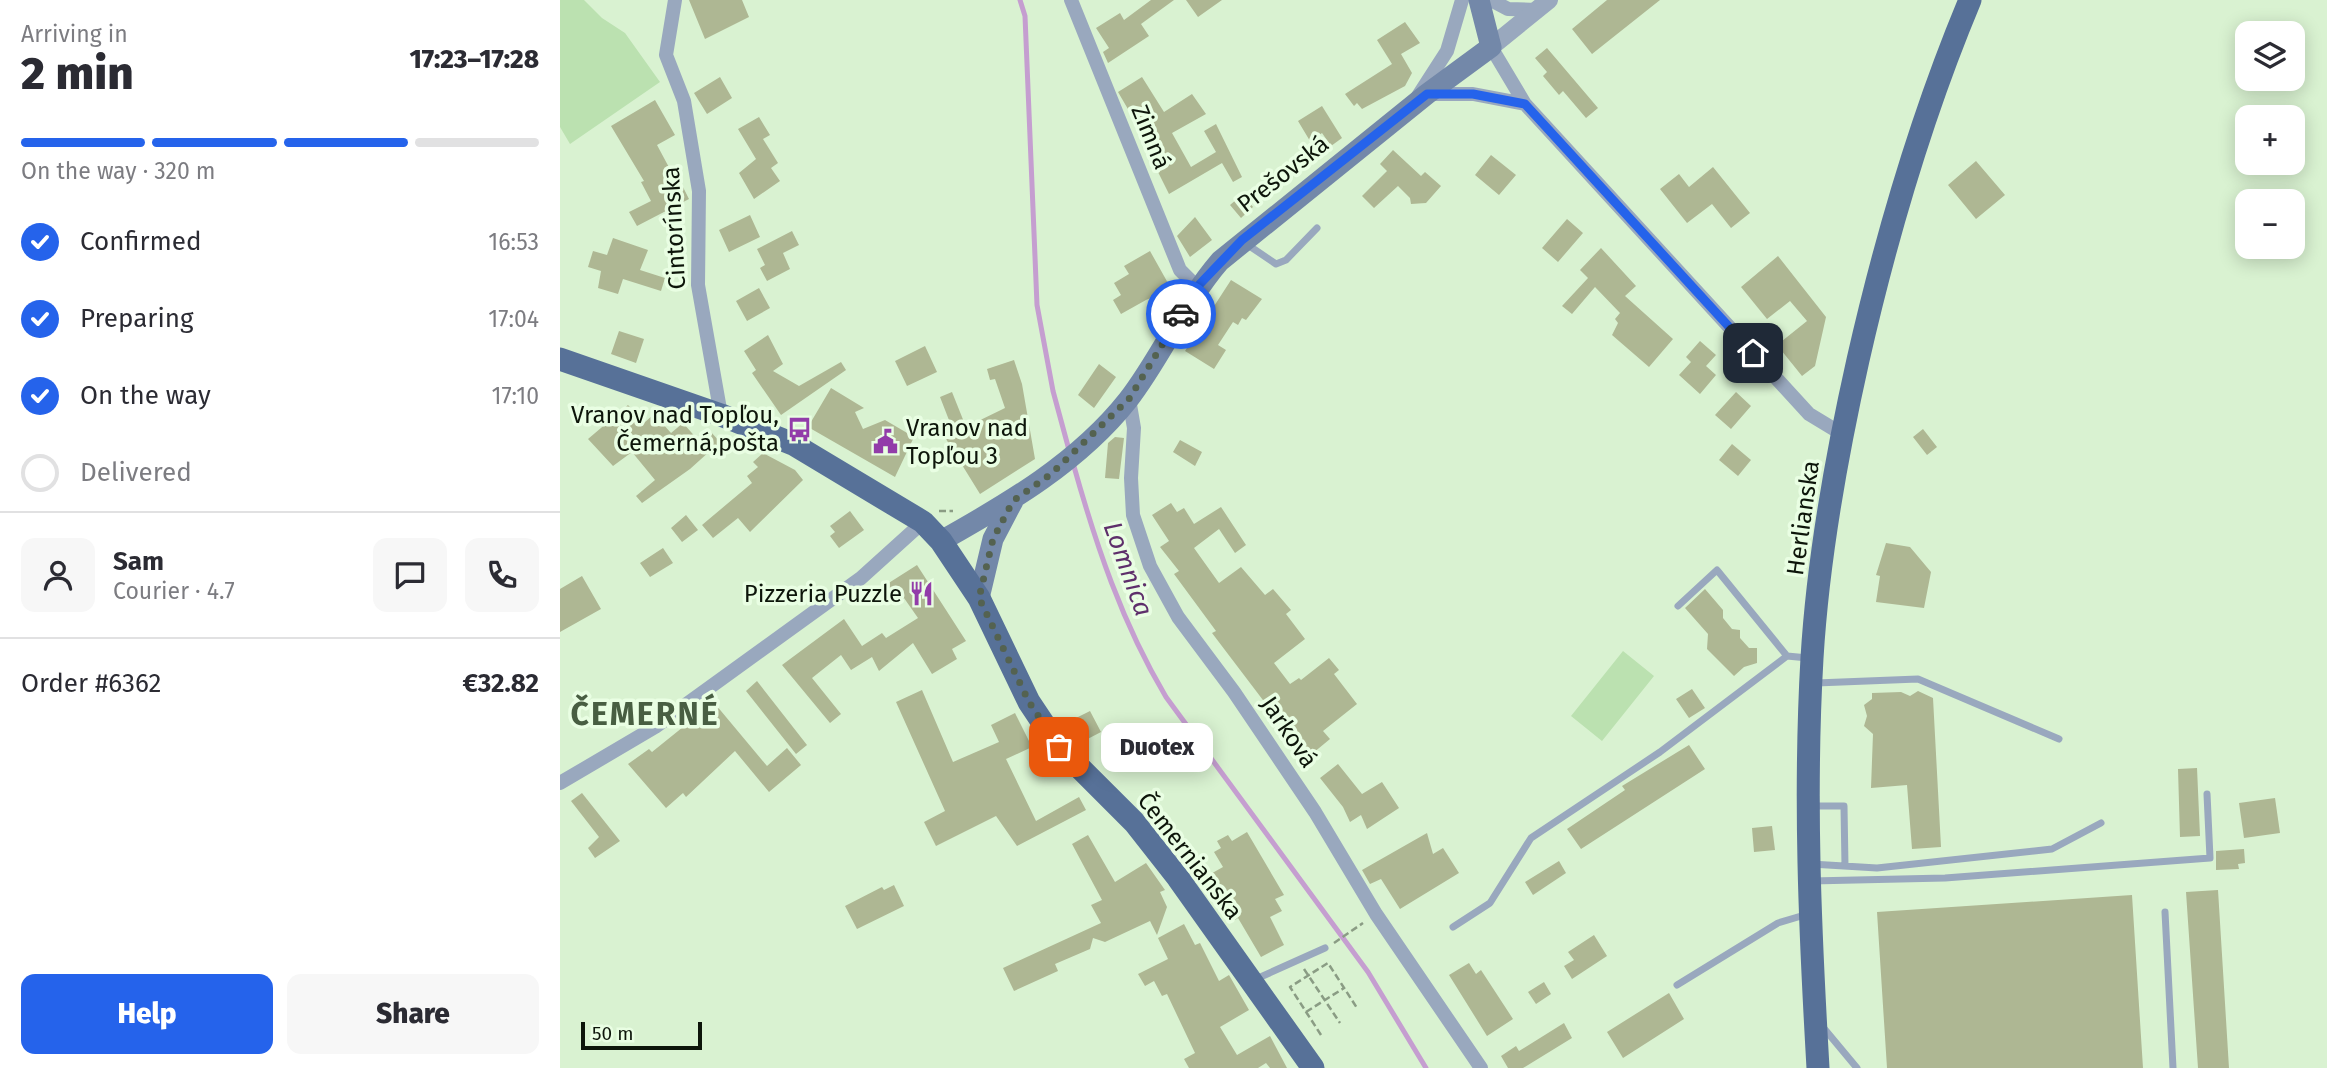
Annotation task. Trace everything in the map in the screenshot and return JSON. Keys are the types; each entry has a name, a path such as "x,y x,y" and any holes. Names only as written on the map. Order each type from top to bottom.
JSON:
{"main road":[{"name":"Herlianska","path":"1479,0 1491,47"},
{"path":"1842,435 1891,222 1933,94 1970,0"},
{"name":"Prešovská","path":"941,541 1013,501 1051,474 1096,434 1129,399 1197,287 1242,240 1420,99 1491,47"},
{"name":"Čemernianska","path":"560,359 721,415 793,444 926,515 979,598 1029,702 1059,747 1134,822 1313,1068"},
{"name":"Herlianska","path":"1818,1068 1807,873 1812,658 1822,558 1842,435"},
{"path":"979,598 993,539 1013,501"}],"street":[{"name":"Cintorínska","path":"675,0 666,55 684,101 699,191 698,285 721,415"},
{"name":"Zimná","path":"1070,0 1180,270 1197,287"},
{"path":"1420,99 1447,51 1462,0"},
{"path":"1491,0 1508,9 1543,5"},
{"name":"Prešovská","path":"1491,47 1543,5"},
{"name":"Herlianska","path":"1491,47 1525,104 1809,414 1842,435"},
{"path":"1420,99 1473,94 1525,104"},
{"name":"Jarková","path":"1129,399 1134,428 1131,478 1133,515 1150,566 1178,617 1234,692 1315,812 1376,914 1481,1068"},
{"path":"560,783 655,727 861,578 926,515"}],"lane":[{"path":"1242,240 1276,264 1286,260 1317,228"},
{"path":"1678,606 1717,570 1787,656"},
{"path":"1453,927 1490,903 1531,838 1660,752 1787,656 1812,658"},
{"path":"1812,683 1918,679 2059,739"},
{"path":"1807,873 1945,878 2210,858 2207,794"},
{"path":"1809,806 1844,806 1845,866"},
{"path":"1807,873 1845,866 1877,868 2052,849 2101,823"},
{"path":"2165,912 2173,1068"},
{"path":"1676,985 1777,923 1809,914"},
{"path":"1252,981 1325,948"},
{"path":"1815,1018 1857,1068"}],"path":[{"path":"926,515 955,511"},
{"path":"1325,948 1355,928"},
{"path":"1298,961 1340,1023"},
{"path":"1321,1035 1290,987 1328,963 1357,1008"},
{"path":"1306,1013 1344,988"}],"green space":[{"path":"560,0 584,0 602,18 625,33 660,82 570,144 560,127"},
{"path":"1623,651 1654,676 1602,741 1571,716"}],"building":[{"path":"689,0 742,0 749,17 705,39"},
{"path":"1151,0 1174,0 1141,24 1149,36 1108,63 1103,52 1109,48 1096,28 1120,13 1124,20"},
{"path":"1186,0 1222,0 1198,17"},
{"path":"1607,0 1660,0 1592,54 1572,29"},
{"path":"1405,22 1420,43 1401,54 1412,73 1405,86 1362,109 1357,103 1354,106 1345,94 1392,64 1377,40"},
{"path":"1547,48 1598,108 1586,118 1563,91 1559,95 1543,76 1547,72 1535,58"},
{"path":"720,77 732,98 707,114 694,93"},
{"path":"1142,77 1164,112 1192,94 1206,114 1172,133 1191,167 1216,152 1204,131 1216,124 1242,177 1233,182 1222,163 1169,194 1149,154 1153,152 1118,92"},
{"path":"655,100 675,135 657,145 689,199 637,226 629,212 651,201 641,182 644,181 611,126"},
{"path":"1322,106 1342,138 1331,146 1322,133 1310,141 1298,121"},
{"path":"759,117 770,135 763,139 778,163 771,168 780,181 754,199 739,173 756,159 738,129"},
{"path":"1393,150 1421,176 1425,172 1441,186 1426,203 1411,204 1410,198 1398,186 1374,208 1362,196 1387,171 1380,164"},
{"path":"1491,155 1516,175 1499,195 1475,175"},
{"path":"1976,161 2005,195 1976,219 1948,185"},
{"path":"1713,167 1750,213 1731,228 1712,204 1687,223 1660,189 1679,174 1689,187"},
{"path":"1243,194 1253,207 1241,218 1230,205"},
{"path":"750,215 760,237 729,252 719,230"},
{"path":"1195,217 1212,240 1190,257 1177,236"},
{"path":"1567,219 1583,233 1558,262 1542,248"},
{"path":"792,231 799,245 783,253 790,269 767,281 760,268 765,265 757,249"},
{"path":"613,238 648,250 640,270 665,278 661,291 623,279 618,294 598,288 601,271 588,267 593,251 607,255"},
{"path":"1601,248 1636,286 1625,296 1673,339 1649,367 1612,335 1618,323 1615,319 1620,313 1595,287 1572,314 1562,306 1588,278 1580,270"},
{"path":"1150,251 1173,292 1161,299 1158,295 1146,300 1121,314 1113,300 1121,295 1114,283 1129,274 1124,266"},
{"path":"1778,256 1826,317 1815,366 1802,376 1777,345 1807,321 1790,301 1767,319 1741,287"},
{"path":"1231,280 1262,299 1246,320 1242,318 1238,325 1233,322 1218,345 1226,350 1214,369 1185,351"},
{"path":"759,288 770,308 747,321 736,301"},
{"path":"619,331 644,339 636,363 611,354"},
{"path":"768,335 783,364 773,371 799,386 841,362 846,370 781,415 752,373 756,370 744,351"},
{"path":"1700,341 1716,355 1706,366 1716,375 1700,394 1679,375 1691,362 1686,357"},
{"path":"925,346 937,372 907,386 895,361"},
{"path":"1014,360 1022,384 1035,459 980,494 946,439 954,433 940,397 952,392 966,427 1005,408 995,379 990,380 987,369"},
{"path":"1099,364 1116,377 1094,408 1078,395"},
{"path":"831,388 864,408 855,412 863,429 885,420 914,437 895,477 808,427"},
{"path":"1736,392 1751,406 1731,429 1715,415"},
{"path":"628,405 644,423 654,414 671,433 683,423 699,441 710,431 720,442 690,469 642,503 636,496 655,480 632,452 613,466 588,439"},
{"path":"1923,429 1937,447 1927,455 1913,437"},
{"path":"1115,437 1124,438 1119,479 1105,478 1108,443"},
{"path":"1180,440 1202,452 1195,466 1173,452"},
{"path":"1732,444 1751,460 1738,476 1719,460"},
{"path":"763,453 795,470 803,480 750,532 738,518 713,538 702,525 752,483 747,476 758,467 753,462"},
{"path":"1171,503 1177,512 1184,508 1194,524 1221,507 1246,545 1235,553 1219,529 1194,548 1219,583 1241,567 1265,595 1273,589 1291,610 1286,614 1305,639 1274,663 1290,684 1299,678 1301,680 1329,658 1339,670 1334,674 1357,704 1323,731 1330,739 1307,758 1212,633 1216,631 1174,574 1179,571 1160,547 1169,541 1152,515"},
{"path":"850,511 864,530 839,548 830,536 835,532 830,526"},
{"path":"686,515 698,530 682,542 671,528"},
{"path":"1886,543 1910,547 1931,572 1924,608 1876,602 1880,576 1876,575"},
{"path":"663,548 673,563 650,577 640,563"},
{"path":"917,565 966,641 952,649 957,659 932,674 913,643 879,671 872,657 851,670 841,655 812,678 841,714 830,723 782,665 844,619 862,646 882,633 886,638 918,618 904,598 894,604 884,586"},
{"path":"582,576 601,609 560,632 560,589"},
{"path":"1705,589 1723,610 1723,618 1732,629 1740,630 1740,638 1749,648 1757,648 1757,663 1744,667 1734,676 1707,649 1708,634 1685,608"},
{"path":"757,681 807,745 796,754 746,691"},
{"path":"1692,689 1705,708 1689,718 1676,699"},
{"path":"922,690 953,762 999,742 991,725 1015,713 1032,747 1006,759 1036,821 1079,797 1086,810 1017,846 996,816 936,846 924,822 945,811 896,702"},
{"path":"1918,691 1933,698 1941,847 1912,849 1907,785 1871,788 1873,734 1864,726 1867,716 1864,705 1872,699 1872,693 1901,692 1910,696"},
{"path":"716,705 767,766 787,748 801,765 769,792 735,751 686,797 683,793 666,808 628,764 649,749 652,752 688,723 691,727"},
{"path":"1090,711 1101,732 1080,743 1068,722"},
{"path":"1689,745 1705,769 1581,849 1567,829 1625,790 1622,786"},
{"path":"1338,764 1362,794 1382,782 1399,808 1367,829 1361,815 1350,822 1343,807 1320,778"},
{"path":"2197,768 2200,836 2180,837 2178,769"},
{"path":"582,793 620,841 595,858 588,848 599,837 571,801"},
{"path":"2275,798 2280,833 2244,838 2239,803"},
{"path":"1772,826 1775,850 1754,852 1752,828"},
{"path":"1247,832 1284,895 1275,899 1282,911 1270,917 1284,945 1261,957 1238,918 1235,920 1218,886 1214,888 1207,876 1223,867 1214,852 1221,848 1217,841 1228,835 1232,841"},
{"path":"1427,833 1433,854 1443,848 1459,873 1400,909 1381,879 1370,884 1362,870"},
{"path":"1088,835 1115,882 1146,863 1165,890 1160,892 1167,907 1157,935 1150,921 1105,942 1093,938 1090,949 1055,964 1058,971 1014,991 1003,968 1101,923 1091,905 1102,900 1072,844"},
{"path":"2244,849 2245,863 2238,864 2239,869 2216,870 2216,851"},
{"path":"1559,861 1566,873 1533,895 1525,882"},
{"path":"894,885 904,906 857,929 845,906 882,887 884,890"},
{"path":"2218,890 2229,1068 2198,1068 2186,892"},
{"path":"2132,895 2143,1068 1887,1068 1877,912"},
{"path":"1184,924 1195,945 1200,943 1219,981 1229,975 1249,1010 1220,1027 1237,1055 1270,1036 1287,1068 1270,1068 1266,1063 1258,1068 1189,1068 1184,1059 1195,1053 1167,994 1162,996 1154,981 1145,986 1138,974 1168,959 1158,938"},
{"path":"1594,935 1607,956 1572,979 1564,966 1574,960 1568,952"},
{"path":"1469,963 1476,974 1481,970 1513,1019 1487,1036 1449,975"},
{"path":"1544,982 1551,994 1536,1004 1528,992"},
{"path":"1669,993 1684,1019 1623,1058 1607,1032"},
{"path":"1564,1023 1572,1038 1523,1068 1508,1068 1501,1056 1516,1046 1519,1051"}],"waterway":[{"name":"Lomnica","path":"1020,0 1025,16 1037,305 1053,391 1069,450"},
{"name":"Lomnica","path":"1073,463 1091,524 1123,612 1166,697 1368,972 1426,1068"}],"way so far":[{"path":"1059,747 1029,702 979,598 993,539 1013,501 1051,474 1096,434 1129,399 1181,314"}],"place":[{"name":"Vranov nad Topľou, Čemerná,pošta","path":"799,429"},
{"name":"Vranov nad Topľou 3","path":"886,442"},
{"name":"Pizzeria Puzzle","path":"922,594"},
{"name":"Duotex","path":"1059,747"}],"district":[{"name":"ČEMERNÉ","path":"645,714"}],"route":[{"path":"1181,314 1197,287 1242,240 1427,94 1473,94 1525,104 1753,353"}]}
